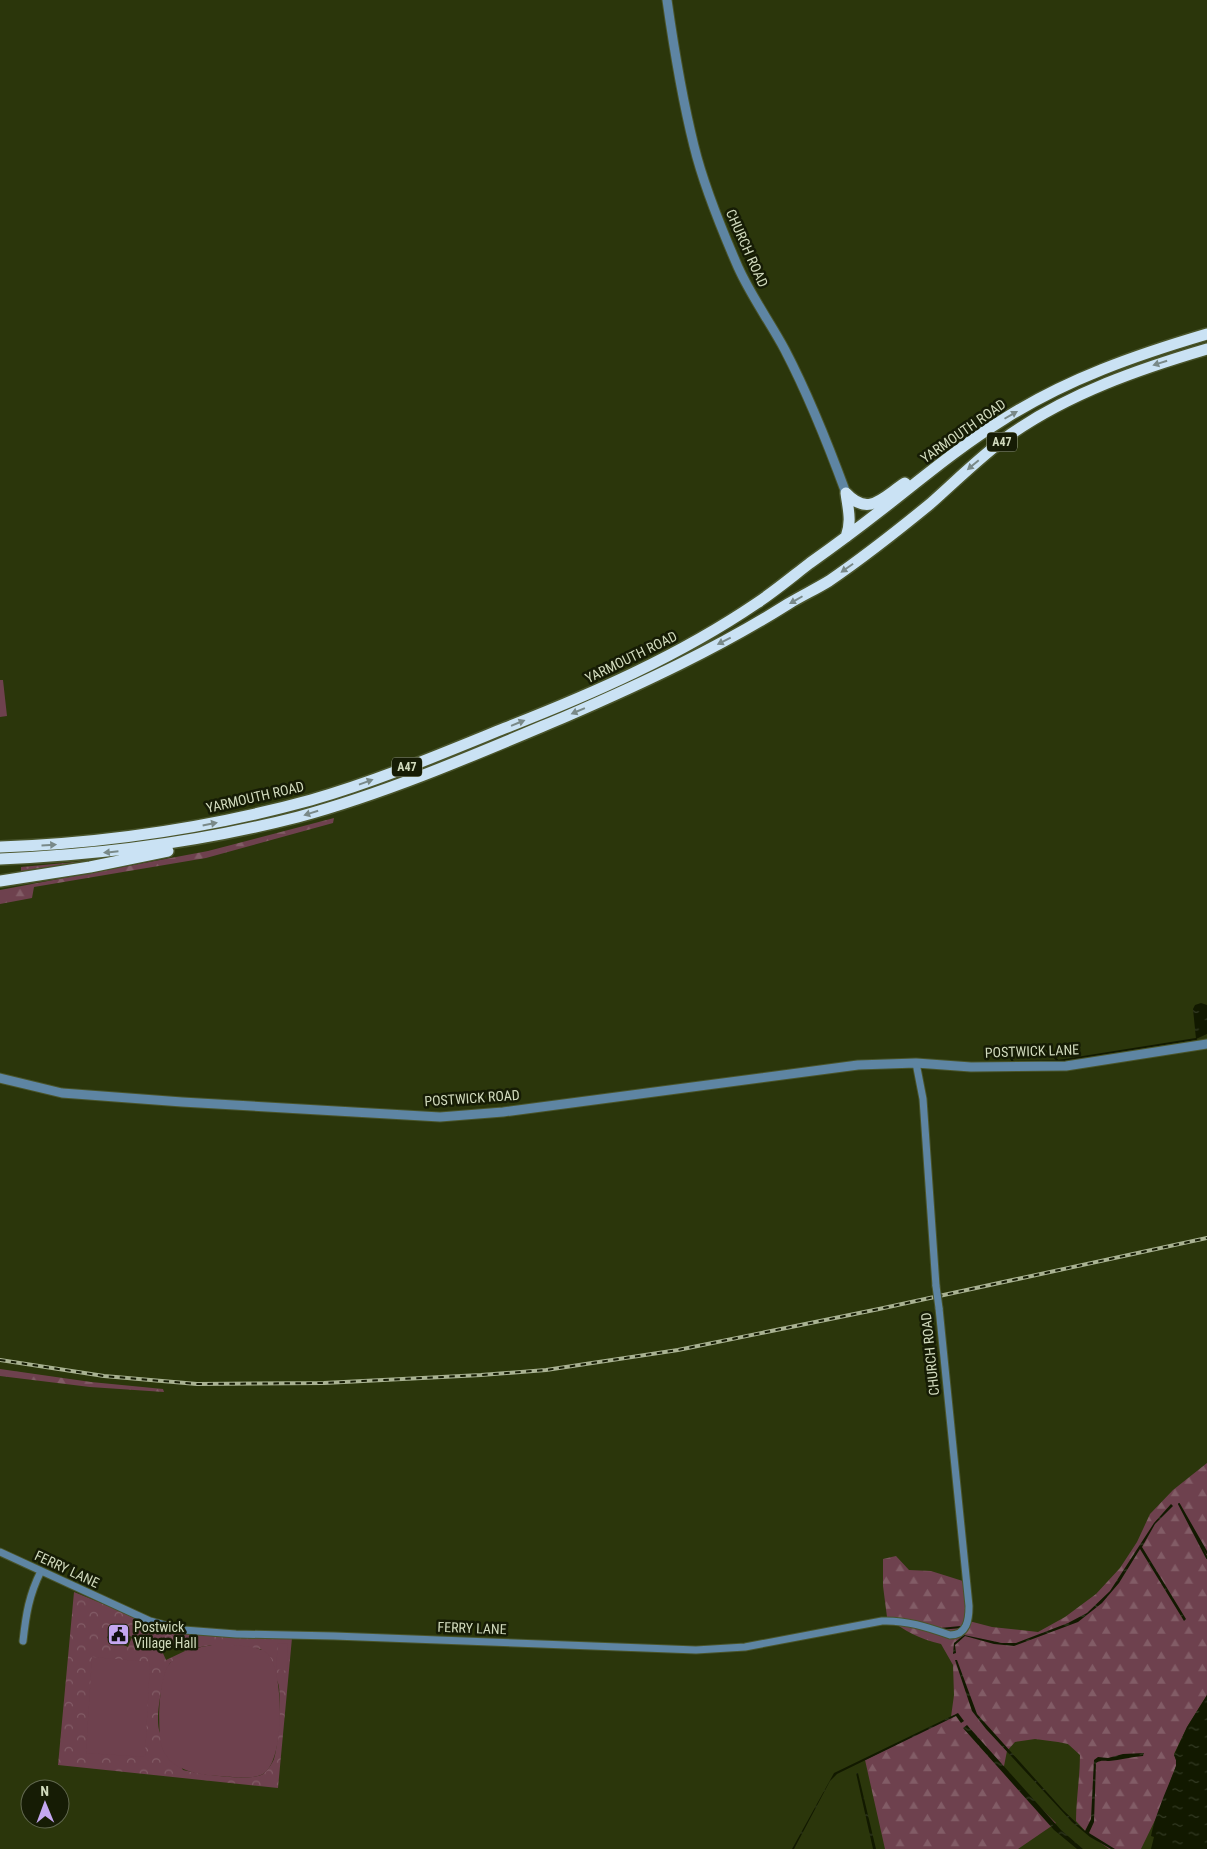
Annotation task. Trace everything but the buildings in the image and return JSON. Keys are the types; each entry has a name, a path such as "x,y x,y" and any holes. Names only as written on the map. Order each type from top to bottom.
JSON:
{"highway":[{"name":"YARMOUTH ROAD","path":"0,847 78,843 171,831 258,813 362,784 581,697 698,640 759,602 853,533 933,468 1003,420 1074,381 1136,356 1207,334"},
{"name":"YARMOUTH ROAD","path":"245,829 301,816 404,782 516,738 639,685 752,627 825,583 884,541 930,503 970,466 1012,434 1049,412 1082,394 1116,379 1207,349"},
{"name":"A47","path":"846,493 852,500 862,505 878,503 896,489 933,468"},
{"path":"846,493 850,526 846,537"},
{"name":"A47","path":"0,859 41,858 132,850 245,829"},
{"name":"A47","path":"0,881 90,867 168,852 245,829"}],"street":[{"name":"CHURCH ROAD","path":"667,0 675,52 694,147 713,205 739,270 802,385 827,440 846,493"},
{"name":"POSTWICK LANE","path":"916,1063 972,1067 1066,1066 1207,1044"},
{"name":"CHURCH ROAD","path":"916,1063 923,1099 936,1286 969,1606 969,1621 966,1627 954,1635"},
{"name":"POSTWICK ROAD","path":"0,1078 62,1093 440,1117 495,1113 858,1065 916,1063"},
{"name":"FERRY LANE","path":"0,1552 150,1620 190,1631 696,1650 745,1647 894,1620 905,1621 954,1635"},
{"path":"23,1641 26,1609 41,1570"}],"green space":[{"path":"0,680 3,680 7,716 0,717"},
{"path":"334,818 333,823 206,858 34,887 32,898 0,904 0,890 208,851"},
{"path":"87,861 89,863 21,876 21,867"},
{"path":"0,1369 91,1382 163,1389 164,1392 90,1387 0,1376"},
{"path":"1207,1463 1207,1695 1187,1727 1174,1754 1176,1766 1159,1812 1141,1849 1109,1849 1087,1833 1076,1821 1080,1755 1068,1744 1035,1739 1015,1742 1007,1751 1003,1771 1056,1823 1018,1849 885,1849 865,1760 951,1717 954,1695 953,1665 941,1644 913,1634 887,1617 883,1586 883,1559 896,1556 909,1570 931,1571 966,1582 969,1621 992,1627 1038,1632 1065,1617 1096,1594 1120,1568 1137,1542 1150,1514 1173,1490"},
{"path":"74,1592 160,1627 184,1634 292,1638 278,1788 58,1765","holes":["119,1626 125,1628 123,1633 132,1637 128,1647 107,1638 111,1628 117,1630","171,1642 173,1645 180,1642 185,1651 166,1660 162,1651 167,1648 166,1645","212,1645 261,1649 278,1683 280,1697 277,1744 274,1759 263,1774 236,1777 183,1770 162,1738 158,1726 158,1718 162,1687 167,1669 170,1663 195,1648"]},
{"path":"278,1643 288,1644 287,1671 276,1669"},
{"path":"212,1645 257,1648 268,1654 273,1664 279,1697 278,1737 275,1754 269,1768 261,1775 240,1777 195,1773 173,1763 166,1756 163,1749 160,1739 159,1716 163,1678 167,1668 175,1658 196,1649"},
{"path":"92,1657 150,1662 145,1757 86,1753"}],"water":[{"path":"1201,1003 1207,1005 1207,1034 1196,1039 1193,1009 1195,1005"},
{"path":"1171,1504 1173,1506 1155,1524 1142,1547 1186,1619 1184,1621 1140,1549 1119,1583 1102,1603 1078,1622 1014,1646 994,1644 965,1636 955,1645 956,1653 953,1654 954,1643 964,1635 1002,1643 1016,1643 1068,1623 1087,1613 1110,1591 1154,1523"},
{"path":"955,1660 957,1660 977,1714 1063,1810 1085,1831 1091,1819 1094,1760 1098,1757 1108,1758 1123,1754 1144,1753 1143,1756 1096,1763 1094,1822 1089,1833 1115,1849 1111,1849 1090,1837 1072,1822 986,1729 972,1711"},
{"path":"1207,1695 1207,1849 1151,1849 1154,1837 1151,1836 1155,1819 1176,1766 1174,1755 1187,1727"},
{"path":"958,1713 964,1721 961,1723 956,1716 837,1774 830,1781 794,1849 792,1849 834,1773"},
{"path":"967,1725 1061,1830 1083,1849 1077,1849 1054,1830 963,1728"},
{"path":"856,1773 858,1773 876,1849 873,1849"}],"waterway":[{"path":"1008,1053 1013,1062 1058,1061 1196,1039"},
{"path":"1046,1048 1058,1061"},
{"path":"1207,1553 1179,1504 1207,1558"},
{"path":"940,1629 961,1627"}],"railway":[{"path":"0,1360 104,1376 197,1384 324,1383 546,1370 678,1350 879,1309 1207,1238"}],"place":[{"name":"Postwick Village Hall","path":"118,1635"}]}
